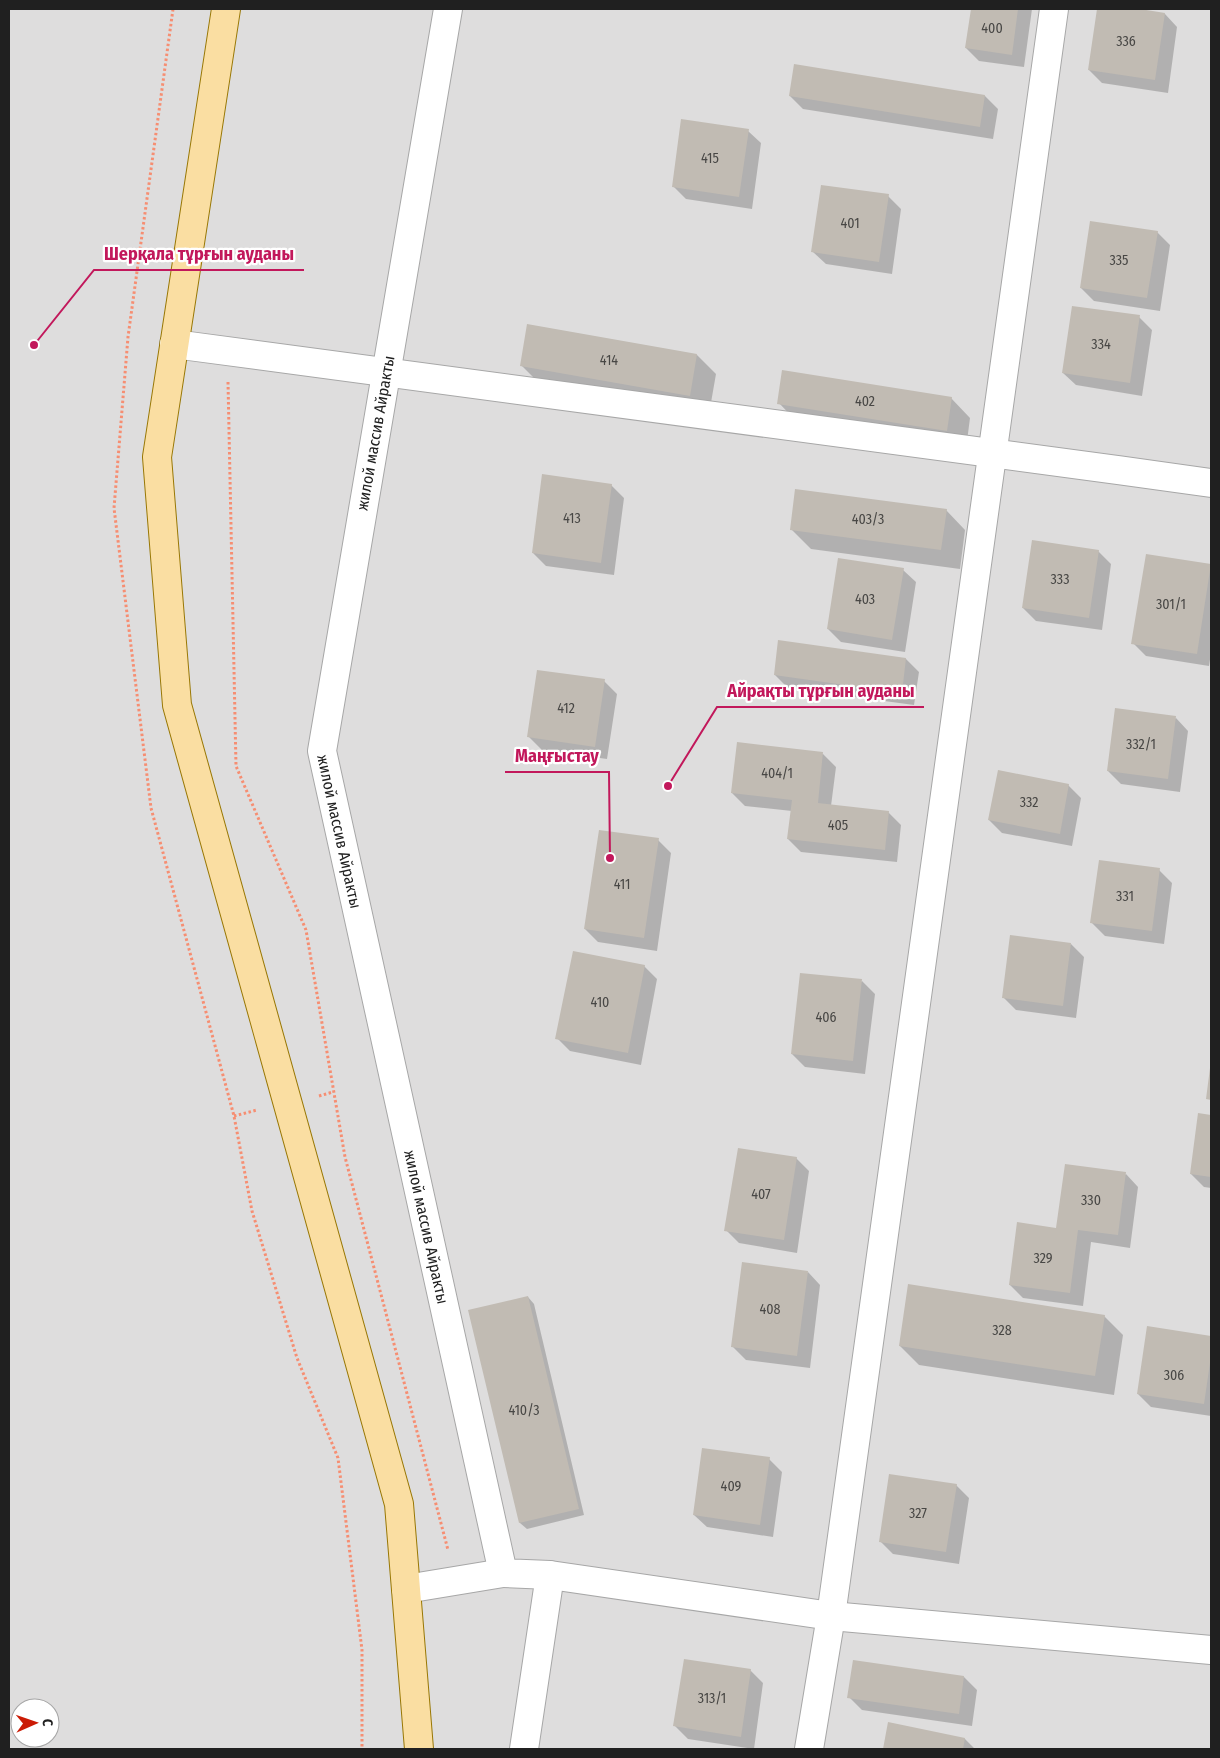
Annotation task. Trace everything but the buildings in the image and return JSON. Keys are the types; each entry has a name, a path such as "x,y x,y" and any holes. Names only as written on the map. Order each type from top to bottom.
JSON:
{"main road":[{"path":"226,9 157,457 177,705 399,1504 419,1749"}],"street":[{"name":"жилой массив Айракты","path":"448,9 322,751 503,1573"},
{"path":"808,1749 831,1616 1054,9"},
{"path":"174,344 386,374 992,452 1211,483"},
{"path":"406,1589 503,1573 550,1575 831,1616 1211,1650"},
{"path":"524,1749 550,1575"}],"path":[{"path":"228,352 236,766 306,930 344,1157 456,1581"}],"shaded area":[{"path":"9,9 1211,9 1211,1749 9,1749"}],"place":[{"name":"Шерқала тұрғын ауданы","path":"34,345"},
{"name":"Айрақты тұрғын ауданы","path":"668,786"},
{"name":"Маңғыстау","path":"610,858"}]}
